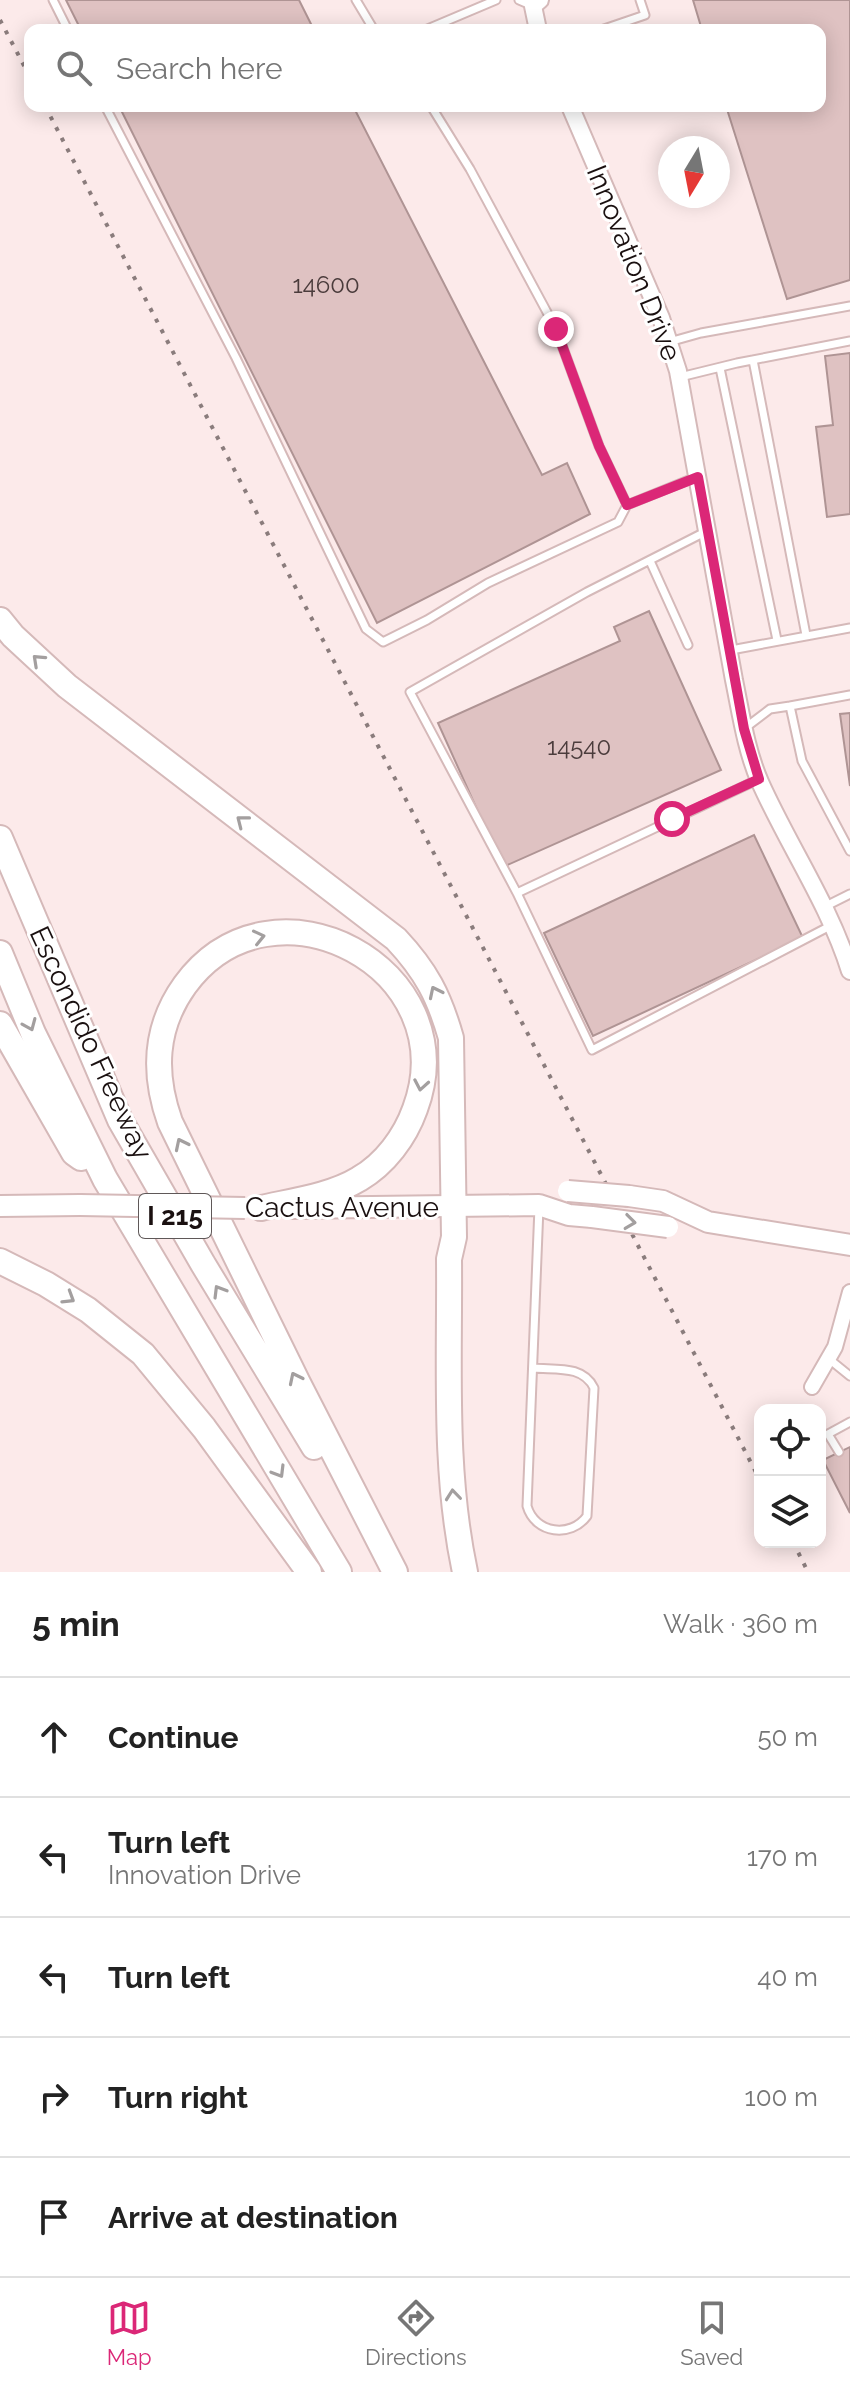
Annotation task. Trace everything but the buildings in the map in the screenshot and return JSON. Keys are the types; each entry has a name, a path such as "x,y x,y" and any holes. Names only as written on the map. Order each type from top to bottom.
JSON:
{"highway":[{"path":"0,620 67,686 396,939 418,963 443,1010 451,1038 454,1237 449,1259 450,1469 465,1572"},
{"name":"Escondido Freeway","path":"0,838 120,1120 203,1264 393,1572"},
{"path":"253,1208 320,1194 360,1179 398,1143 418,1102 423,1057 414,1015 391,978 360,952 341,942 314,935 286,933 245,941 228,948 200,968 175,1000 166,1020 157,1061 159,1082 170,1122 393,1572"},
{"name":"Escondido Freeway","path":"0,953 33,1033 105,1179 339,1572"},
{"path":"0,1024 74,1153 105,1179"},
{"path":"0,1261 88,1310 143,1354 204,1428 309,1572"}],"main road":[{"name":"Cactus Avenue","path":"539,1205 568,1191 663,1201 708,1222 850,1245"},
{"name":"Cactus Avenue","path":"0,1206 253,1208 539,1205 569,1215 668,1227 708,1222"}],"street":[{"path":"531,2 536,24"},
{"name":"Innovation Drive","path":"573,112 661,318 680,378 744,729 759,779 824,907 850,971"},
{"path":"812,1387 829,1359 845,1317 850,1292"}],"lane":[{"path":"53,0 65,24"},
{"path":"356,0 370,24"},
{"path":"439,24 496,0"},
{"path":"619,24 645,15 640,0"},
{"path":"108,112 236,358 366,629 383,642 488,583 618,522 627,505 698,477"},
{"path":"435,112 470,169 556,329 599,446 627,505"},
{"path":"669,342 701,333 850,306"},
{"path":"680,378 850,341"},
{"path":"753,360 806,635"},
{"path":"720,368 777,640"},
{"path":"707,531 587,592 410,692 517,893 592,1050 832,925"},
{"path":"650,561 688,645"},
{"path":"729,651 850,628"},
{"path":"744,729 770,709 850,695"},
{"path":"790,706 802,761 850,851"},
{"path":"517,893 759,779"},
{"path":"824,907 850,894"},
{"path":"534,1368 581,1372 590,1379 594,1388 587,1516 580,1525 572,1528 544,1529 530,1517 527,1506 539,1205"},
{"path":"829,1359 850,1376"},
{"path":"839,1452 828,1434 850,1422"}],"railway":[{"path":"0,20 24,66"},
{"path":"48,112 758,1476"},
{"path":"796,1548 808,1572"}],"route":[{"path":"556,329 599,446 627,505 698,477 734,680 759,779 672,819"}]}
